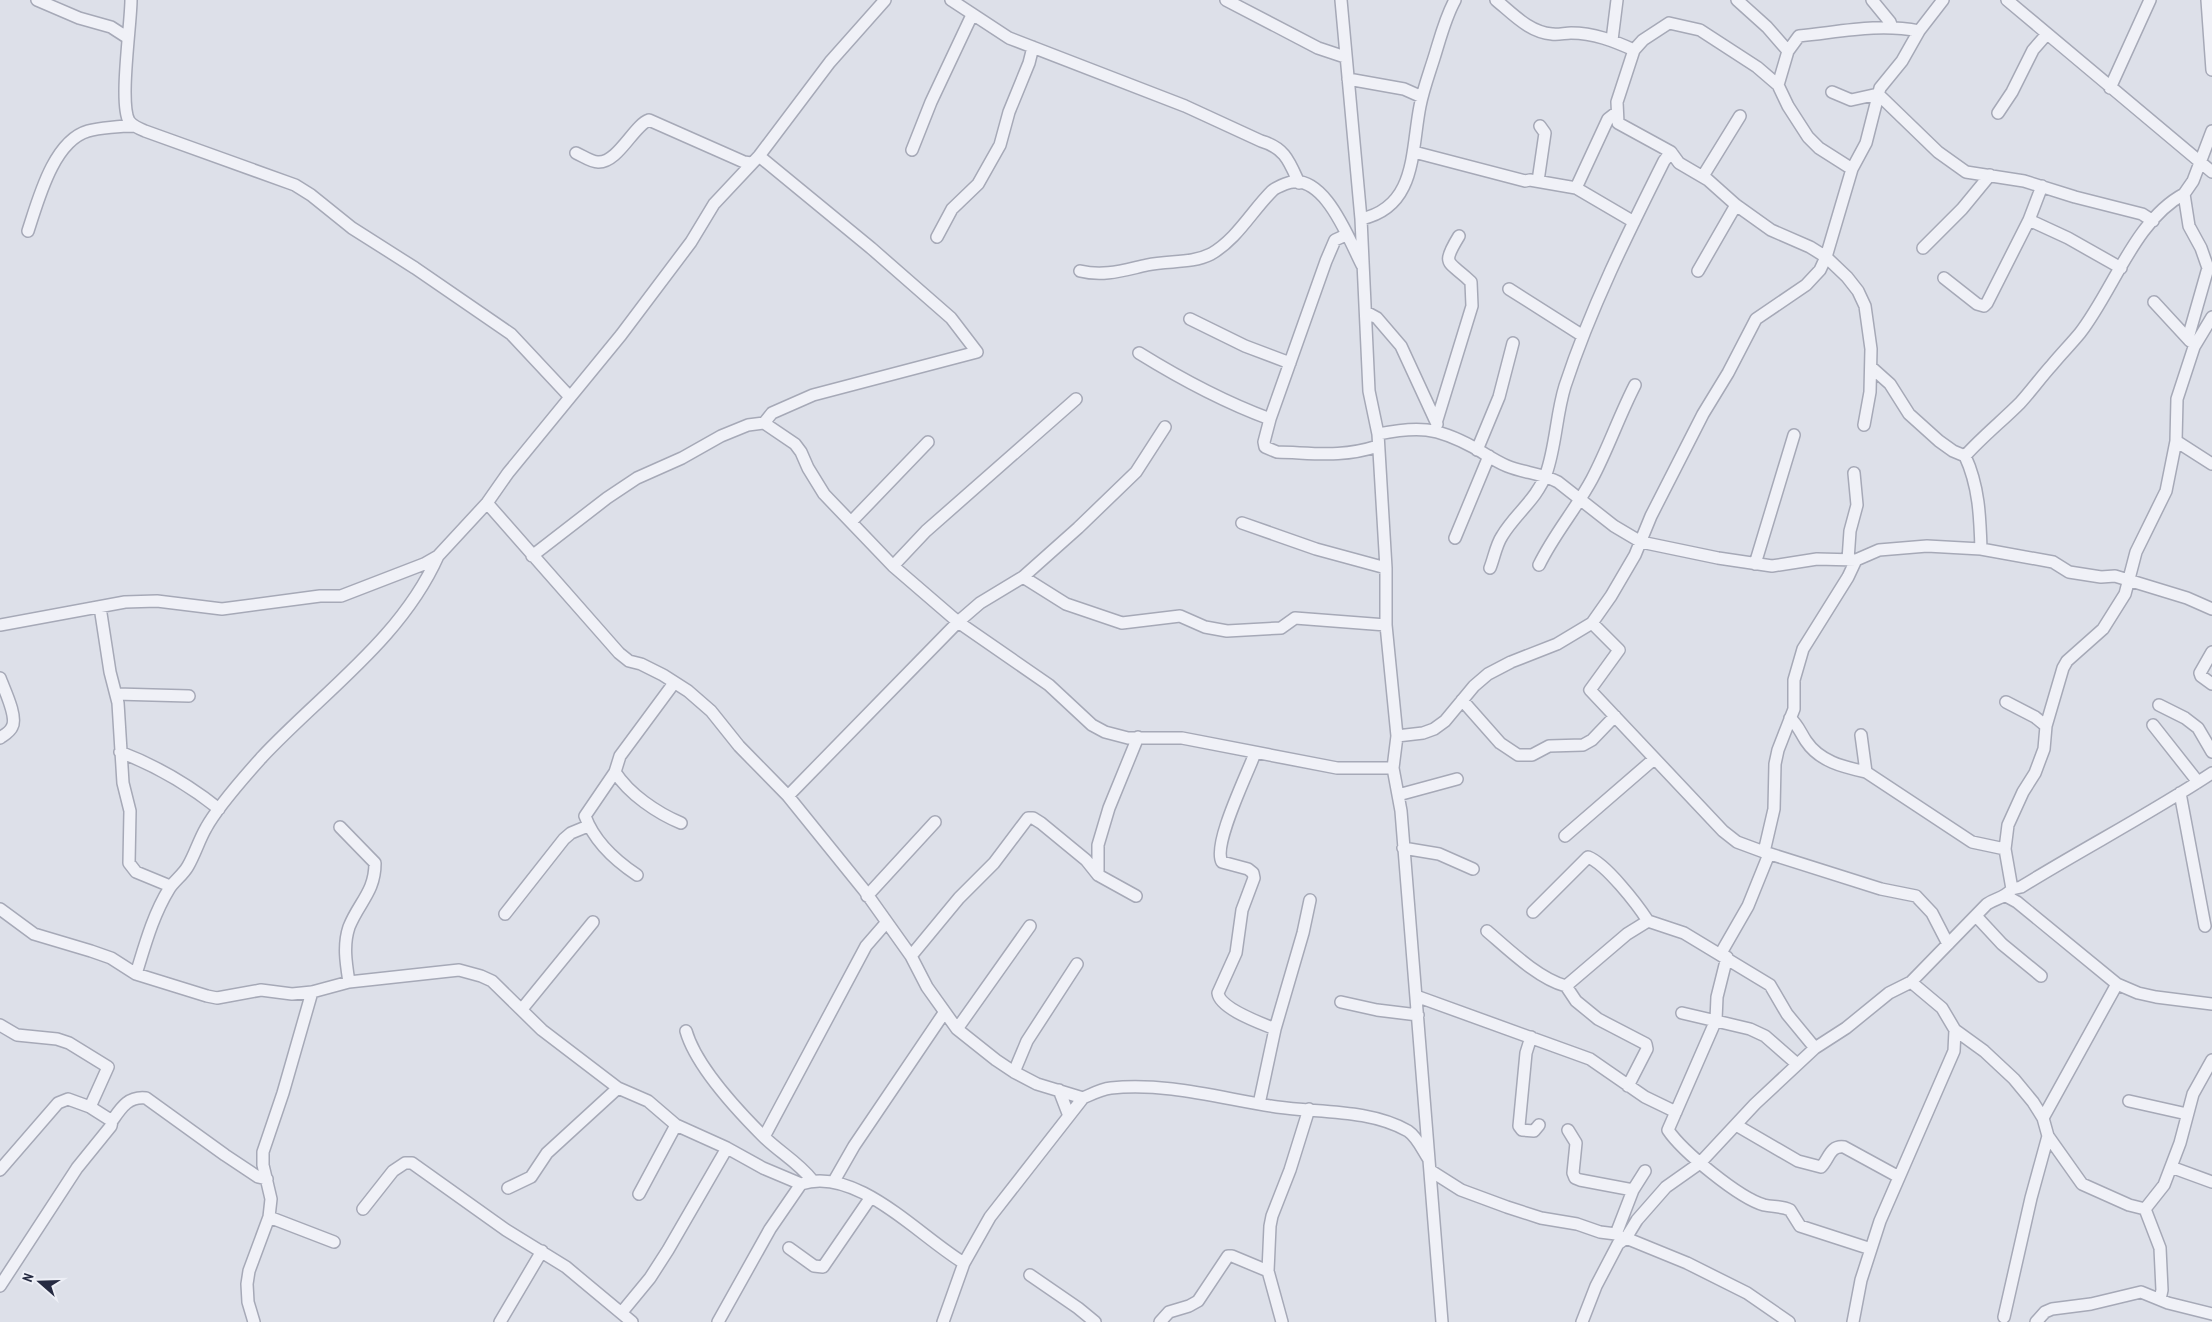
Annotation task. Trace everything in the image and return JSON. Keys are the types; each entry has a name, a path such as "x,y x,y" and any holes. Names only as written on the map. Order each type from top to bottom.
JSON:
{"street":[{"path":"37,0 79,18 111,27 128,38"},
{"path":"131,0 126,98 128,120 134,126 295,184 352,228 432,279 511,334 570,397"},
{"path":"0,625 125,602 156,602 222,609 320,596 341,596 424,564 438,556 487,503 508,473 621,335 691,242 714,204 754,160 830,62 885,0"},
{"path":"951,0 1009,38 1185,106 1261,141 1272,144 1280,149 1288,159 1299,182"},
{"path":"1226,0 1318,48 1345,57"},
{"path":"1341,0 1361,219 1369,390 1378,434 1386,568 1386,625 1397,736 1393,768 1401,810 1442,1322"},
{"path":"1361,219 1377,216 1388,208 1398,198 1405,184 1414,152 1422,97 1445,23 1455,0"},
{"path":"1496,0 1521,22 1541,31 1552,34 1585,34 1612,40 1634,50"},
{"path":"1612,40 1617,0"},
{"path":"1737,0 1767,27 1788,51"},
{"path":"1872,0 1892,27"},
{"path":"1397,736 1423,733 1434,729 1445,721 1462,700 1488,674 1511,662 1557,644 1592,623 1611,596 1641,542 1651,516 1699,421 1728,373 1756,319 1806,284 1820,270 1826,257 1852,169 1866,143 1880,88 1902,61 1919,31 1943,0"},
{"path":"2007,0 2212,172"},
{"path":"2110,88 2150,0"},
{"path":"2207,0 2212,70"},
{"path":"912,150 931,102 972,14"},
{"path":"1852,169 1819,148 1808,137 1788,106 1778,85 1757,67 1700,30 1668,23 1643,40 1634,50 1617,102 1618,123 1671,152 1679,163 1702,176 1736,205 1771,230 1810,247 1826,257 1847,277 1858,291 1865,306 1871,349 1870,392 1864,424"},
{"path":"1778,85 1788,51 1799,36 1868,27 1892,27 1919,31"},
{"path":"1998,113 2012,92 2033,50 2047,34"},
{"path":"937,237 952,209 978,184 1000,145 1009,112 1029,63 1033,47"},
{"path":"1348,79 1404,89 1422,97"},
{"path":"1832,92 1851,100 1878,94"},
{"path":"1878,94 1954,166 1973,175 1990,175 2042,186 2075,197 2142,214 2153,221"},
{"path":"1576,188 1608,119 1617,112"},
{"path":"1702,176 1740,116"},
{"path":"576,152 593,161 603,161 623,148 641,124 649,120 744,162 754,160 803,191 944,313 977,352 813,395 772,413 764,423"},
{"path":"28,232 43,184 66,146 87,131 134,126"},
{"path":"1538,181 1545,133 1540,126"},
{"path":"1966,456 1978,441 2020,403 2080,333 2121,268 2130,250 2153,221 2174,199 2184,194 2193,181 2199,163 2209,144 2212,131"},
{"path":"1414,152 1491,174 1576,188 1634,222"},
{"path":"1490,568 1501,536 1536,495 1546,476 1557,430 1560,405 1583,336 1622,244 1664,161 1671,152"},
{"path":"1923,248 1962,209 1990,175"},
{"path":"1080,271 1106,275 1156,263 1192,261 1209,255 1222,247 1238,232 1273,189 1290,182 1299,182 1312,186 1320,192 1332,208 1364,269"},
{"path":"1944,278 1977,304 1984,306 2029,220 2042,186"},
{"path":"2184,194 2189,226 2201,248 2208,268"},
{"path":"1698,271 1736,205"},
{"path":"2029,220 2068,238 2121,268"},
{"path":"1346,235 1336,240 1332,247 1270,419 1264,442 1269,450 1338,455 1360,452 1378,446"},
{"path":"1437,432 1437,420 1474,296 1471,282 1452,266 1448,259 1448,253 1459,236"},
{"path":"2212,256 2177,399 2176,441 2166,491 2136,552 2125,594 2104,629 2067,661 2056,687 2046,726 2044,749 2035,773 2023,792 2008,825 2006,850 2009,893 2017,902 2117,984 2138,993 2156,997 2186,999 2212,1004"},
{"path":"1509,289 1583,336"},
{"path":"2154,302 2191,342"},
{"path":"1366,312 1377,318 1401,346 1437,420"},
{"path":"2191,342 2212,317"},
{"path":"1190,319 1245,346 1290,363"},
{"path":"1478,450 1500,397 1513,343"},
{"path":"1139,353 1171,373 1236,407 1270,419"},
{"path":"1871,367 1890,384 1909,414 1939,441 1953,451 1966,456 1974,477 1980,519 1981,549"},
{"path":"1539,565 1551,541 1581,499 1635,385"},
{"path":"893,566 926,531 1076,400"},
{"path":"532,556 607,498 637,478 682,458 721,436 748,425 764,423 795,444 802,452 808,468 824,494 893,566 958,622 1049,685 1092,725 1116,736 1128,738 1182,738 1337,768 1393,768"},
{"path":"788,796 958,622 980,603 1023,577 1078,528 1136,472 1165,427"},
{"path":"1378,434 1419,428 1437,432 1478,450 1505,466 1546,476 1581,499 1626,535 1641,542 1772,566 1817,559 1852,560 1879,550 1927,546 1981,549 2053,562 2069,572 2101,577 2115,576 2187,598 2212,609"},
{"path":"1755,564 1794,435"},
{"path":"2176,441 2212,464"},
{"path":"851,522 928,442"},
{"path":"1455,538 1489,456"},
{"path":"1854,473 1857,505 1850,530 1852,560 1848,577 1803,649 1794,680 1794,709 1778,750 1775,764 1774,809 1766,853 1748,906 1724,955 1717,997 1716,1020 1668,1130 1700,1164 1757,1202 1790,1210 1800,1226 1871,1248"},
{"path":"487,503 619,653 629,660 641,664 674,682 711,711 739,746 788,796 867,896 911,956 927,987 957,1029 1014,1072 1037,1084 1082,1098"},
{"path":"1242,523 1316,549 1386,568"},
{"path":"136,974 155,915 170,886 188,866 206,828 219,810 262,758 384,638 408,609 432,570 438,556"},
{"path":"1023,577 1066,604 1122,623 1180,616 1205,627 1227,631 1282,628 1295,618 1386,625"},
{"path":"100,607 110,672 116,694 123,783 130,811 129,863 136,872 170,886"},
{"path":"1592,623 1619,650 1590,690 1722,831 1738,842 1766,853 1881,889 1916,896 1932,913 1948,944"},
{"path":"2212,652 2200,673 2201,676 2212,684"},
{"path":"0,678 12,710 14,721 13,727 0,738"},
{"path":"637,875 604,847 588,826 585,816 615,772 620,756 674,682"},
{"path":"116,694 189,696"},
{"path":"1462,700 1500,743 1518,755 1532,755 1549,746 1583,745 1592,740 1615,716"},
{"path":"2006,702 2035,717 2046,726"},
{"path":"2159,705 2185,718 2198,728 2212,752"},
{"path":"1790,718 1797,724 1812,749 1828,760 1844,768 1866,772 1972,842 2006,850"},
{"path":"2153,725 2198,782"},
{"path":"1861,735 1866,772"},
{"path":"1098,875 1098,846 1109,808 1138,737"},
{"path":"120,752 168,773 196,790 219,810"},
{"path":"1255,753 1227,816 1226,831 1219,852 1219,858 1222,862 1248,869 1252,872 1254,878 1242,910 1236,953 1218,993 1218,998 1226,1006 1275,1029"},
{"path":"1564,836 1654,759"},
{"path":"615,772 621,780 648,804 681,823"},
{"path":"1621,1236 1666,1187 1700,1164 1797,1064 1889,993 1911,982 1991,901 2021,887 2093,843 2160,807 2212,773"},
{"path":"1398,795 1457,779"},
{"path":"2180,793 2205,926"},
{"path":"911,956 960,898 994,864 1028,818 1034,818 1041,823 1086,860 1098,875 1136,896"},
{"path":"867,896 935,822"},
{"path":"505,914 564,839 571,833 588,826"},
{"path":"340,827 375,863 372,886 355,914 349,929 345,953 349,982"},
{"path":"1403,848 1444,856 1473,869"},
{"path":"1533,912 1588,857 1612,877 1632,898 1648,921 1684,933 1724,955 1770,985 1787,1014 1816,1048"},
{"path":"1259,1104 1275,1029 1303,933 1310,900"},
{"path":"0,909 34,934 111,958 136,974 217,998 261,990 292,994 312,992 349,982 458,970 481,976 492,981 542,1030 618,1088 648,1101 676,1126 727,1148 763,1168 806,1182 834,1181 871,1197 914,1226 945,1252 964,1263"},
{"path":"1976,916 2002,944 2041,976"},
{"path":"1566,986 1628,934 1648,921"},
{"path":"522,1009 593,922"},
{"path":"764,1137 866,946 886,923"},
{"path":"957,1029 1030,926"},
{"path":"1487,931 1517,957 1556,984 1566,986 1576,1001 1598,1020 1646,1044 1646,1049 1628,1086"},
{"path":"1014,1072 1032,1033 1076,964"},
{"path":"1911,982 1942,1008 1955,1030 1984,1051 2014,1078 2043,1118 2048,1136 2082,1184 2129,1205 2145,1209"},
{"path":"2043,1118 2117,984"},
{"path":"254,1322 248,1302 247,1284 249,1271 269,1217 271,1199 263,1165 263,1152 283,1094 312,992"},
{"path":"1416,996 1590,1059 1644,1097 1676,1112"},
{"path":"1341,1002 1377,1010 1418,1014"},
{"path":"834,1181 854,1146 944,1013"},
{"path":"1682,1013 1750,1029 1765,1036 1797,1064"},
{"path":"0,1025 17,1035 57,1039 69,1043 108,1067 90,1107"},
{"path":"1853,1322 1861,1280 1871,1248 1954,1051 1955,1030"},
{"path":"686,1031 690,1044 723,1093 764,1137 801,1166 806,1182"},
{"path":"1531,1037 1526,1053 1519,1126 1522,1130 1534,1131 1539,1125"},
{"path":"2145,1209 2164,1185 2180,1143 2192,1094 2212,1060"},
{"path":"508,1188 531,1177 547,1153 618,1088"},
{"path":"943,1322 964,1263 990,1217 1082,1098 1111,1088 1164,1089 1259,1104 1309,1109 1368,1118 1408,1131 1415,1137 1430,1165 1461,1190 1541,1218 1577,1224 1600,1232 1621,1236 1687,1263 1747,1293 1789,1322"},
{"path":"1058,1090 1069,1116"},
{"path":"0,1286 77,1168 111,1126 112,1121 124,1104 136,1097 146,1098 225,1155 258,1177 267,1179"},
{"path":"0,1170 58,1103 68,1100 90,1107 112,1121"},
{"path":"2129,1101 2187,1114"},
{"path":"1282,1322 1268,1271 1270,1226 1309,1109"},
{"path":"1736,1125 1798,1161 1821,1167 1834,1148 1837,1146 1844,1147 1900,1177"},
{"path":"639,1194 676,1126"},
{"path":"1568,1130 1576,1143 1575,1178 1633,1190"},
{"path":"2004,1317 2030,1198 2048,1136"},
{"path":"622,1312 650,1278 668,1250 727,1148"},
{"path":"363,1209 393,1171 405,1163 412,1164 506,1230 566,1267 632,1322"},
{"path":"2171,1167 2212,1182"},
{"path":"1582,1322 1612,1252 1618,1244 1633,1190 1645,1171"},
{"path":"718,1322 770,1229 806,1182"},
{"path":"788,1248 814,1266 823,1267 871,1197"},
{"path":"2145,1209 2160,1248 2162,1290 2160,1299"},
{"path":"269,1217 334,1242"},
{"path":"500,1322 542,1252"},
{"path":"1160,1322 1169,1312 1198,1301 1228,1256 1268,1271"},
{"path":"1030,1275 1095,1322"},
{"path":"2036,1322 2045,1312 2052,1309 2091,1304 2141,1292 2168,1303 2212,1314"}]}
